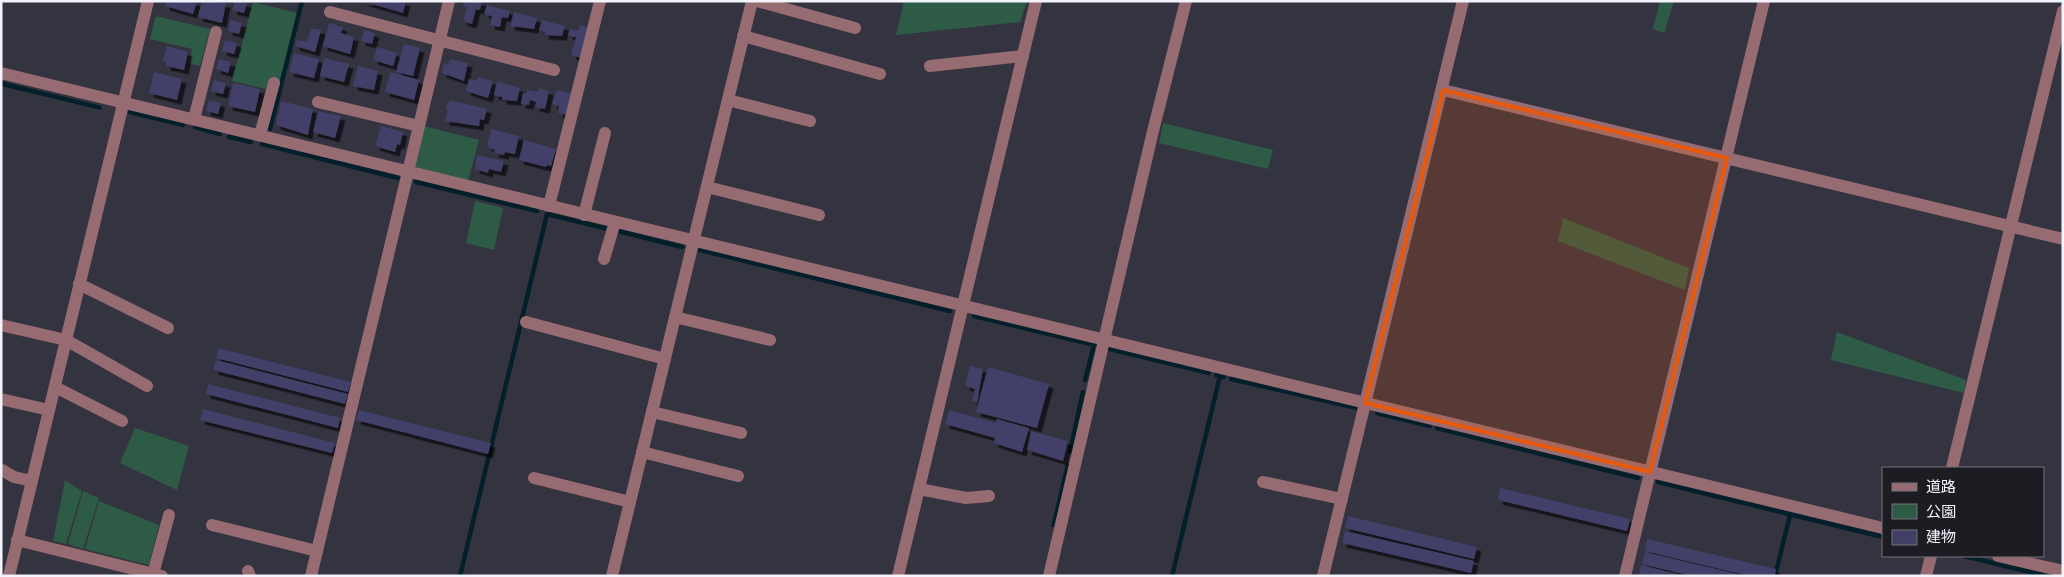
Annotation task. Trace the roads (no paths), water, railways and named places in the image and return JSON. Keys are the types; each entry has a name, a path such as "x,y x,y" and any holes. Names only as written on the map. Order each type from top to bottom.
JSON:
{"street":[{"path":"9,576 148,1"},
{"path":"311,576 449,1"},
{"path":"550,206 600,1"},
{"path":"612,576 752,1"},
{"path":"757,1 856,28"},
{"path":"898,576 1036,1"},
{"path":"1049,576 1104,338 1186,1"},
{"path":"1323,576 1443,90 1463,1"},
{"path":"1625,576 1764,1"},
{"path":"1952,467 2063,11"},
{"path":"330,12 554,70"},
{"path":"194,119 216,32"},
{"path":"743,36 880,74"},
{"path":"930,66 1023,56"},
{"path":"1,73 693,242 1104,338 1882,528"},
{"path":"260,135 274,83"},
{"path":"1443,90 2063,239"},
{"path":"728,100 810,121"},
{"path":"318,102 419,126"},
{"path":"584,215 605,133"},
{"path":"707,187 819,215"},
{"path":"604,259 615,222"},
{"path":"80,284 168,328"},
{"path":"675,317 770,340"},
{"path":"526,322 665,358"},
{"path":"1,325 66,340 147,386"},
{"path":"54,387 122,421"},
{"path":"1,399 49,410"},
{"path":"652,412 741,433"},
{"path":"642,452 738,476"},
{"path":"2,470 14,477 32,480"},
{"path":"534,478 630,502"},
{"path":"1263,482 1342,499"},
{"path":"919,489 966,498 989,496"},
{"path":"17,540 158,575 169,515"},
{"path":"212,525 317,551"},
{"path":"1,550 14,554"},
{"path":"1926,576 1931,557"},
{"path":"2002,557 2063,571"}],"water":[{"path":"1,81 102,106 101,110 1,86"},
{"path":"1066,463 1070,464 1054,527 1051,527"}],"waterway":[{"path":"270,129 302,1"},
{"path":"130,112 183,125"},
{"path":"195,127 220,134"},
{"path":"229,137 251,142"},
{"path":"262,144 398,178"},
{"path":"416,182 537,211"},
{"path":"460,576 547,214 608,229"},
{"path":"618,231 682,247"},
{"path":"700,250 950,311"},
{"path":"974,316 1095,345"},
{"path":"1085,380 1093,349"},
{"path":"1110,349 1209,373"},
{"path":"1216,375 1224,377"},
{"path":"1172,576 1220,376"},
{"path":"1231,379 1357,408"},
{"path":"1070,452 1083,392"},
{"path":"1377,413 1430,426"},
{"path":"1437,428 1638,478"},
{"path":"1658,482 1882,537"},
{"path":"1775,576 1790,515"},
{"path":"1968,557 2047,576"}]}
